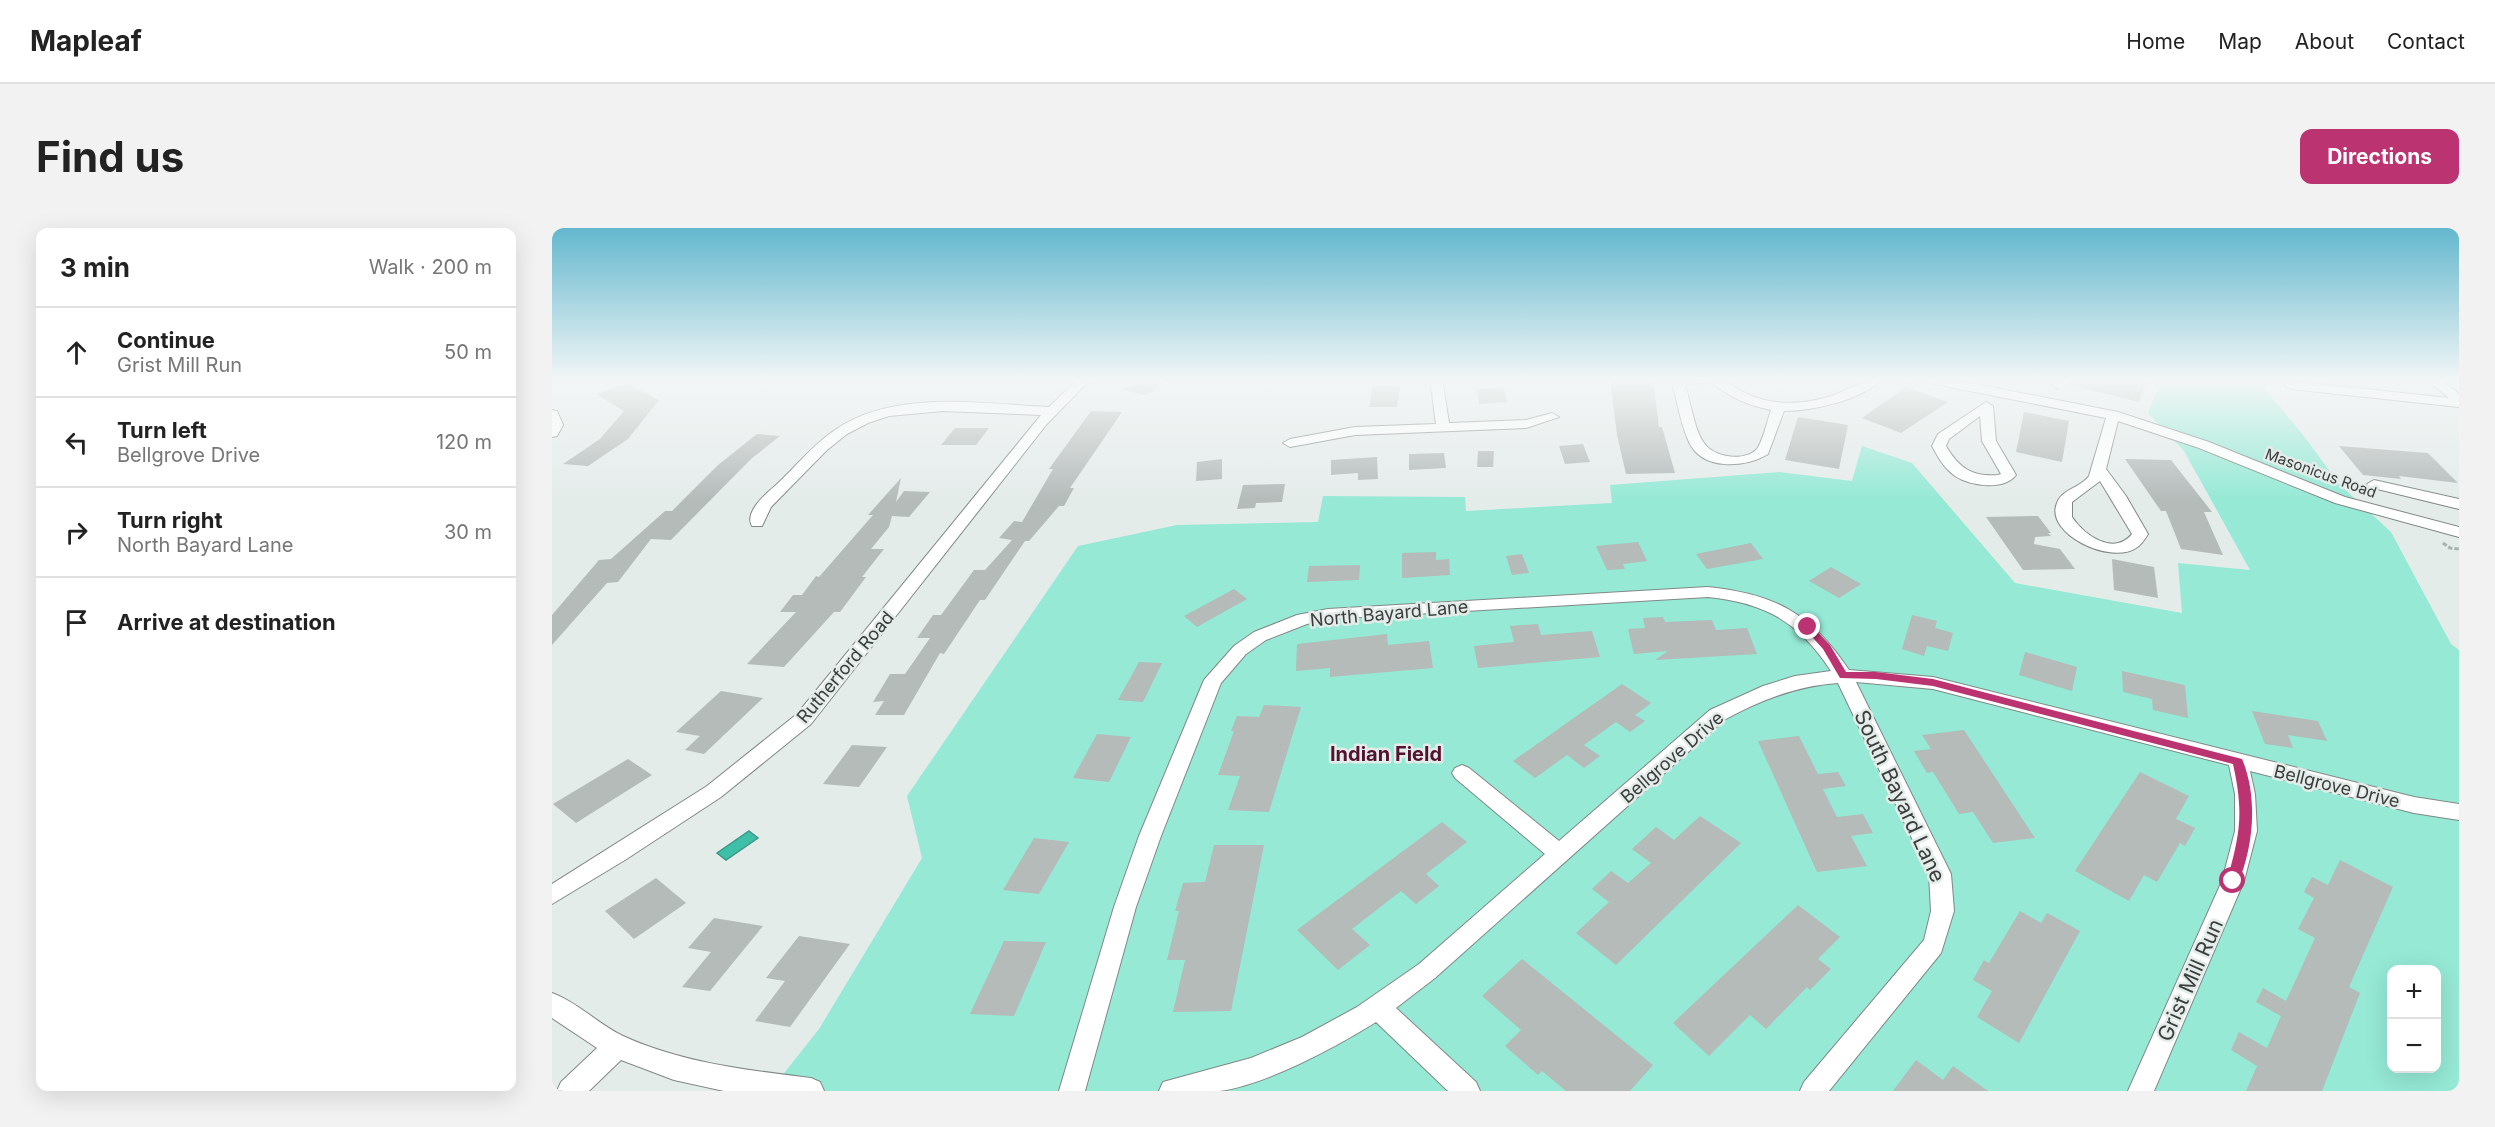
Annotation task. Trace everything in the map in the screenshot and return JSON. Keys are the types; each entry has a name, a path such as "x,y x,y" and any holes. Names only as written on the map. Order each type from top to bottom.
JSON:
{"street":[{"path":"552,433 556,425 554,419"},
{"path":"757,523 762,508 832,439 865,419"},
{"name":"Rutherford Road","path":"552,895 730,782 771,750 804,719 1045,419"},
{"path":"1442,419 1443,428"},
{"path":"1290,444 1333,433 1526,424 1544,419"},
{"path":"1689,419 1696,443 1700,448 1715,457 1738,460 1757,456 1763,451 1774,419"},
{"path":"1968,419 1943,437 1939,446 1962,476 1976,481 1997,480 2009,475 1989,441 1987,419"},
{"path":"2099,469 2119,496 2140,534 2136,543 2123,549 2112,549 2088,541 2079,535 2064,513 2063,507 2066,499 2074,492 2090,486 2096,480 2112,419"},
{"name":"Masonicus Road","path":"2126,419 2194,441 2340,500 2459,532"},
{"path":"2374,484 2457,508"},
{"name":"North Bayard Lane","path":"1072,1091 1125,907 1150,836 1213,680 1240,650 1260,636 1303,619 1328,614 1708,592 1729,594 1772,605 1792,615 1808,627 1826,647 1843,675"},
{"name":"Bellgrove Drive","path":"1172,1091 1252,1070 1311,1045 1378,1007 1427,971 1718,715 1762,692 1792,682 1843,675 1876,675 1933,683 2414,805 2459,812"},
{"name":"South Bayard Lane","path":"1813,1091 1932,946 1942,924 1945,900 1940,874 1930,850 1843,675"},
{"name":"Grist Mill Run","path":"2141,1091 2233,881 2246,831 2245,794 2238,761"},
{"path":"1462,773 1560,854"},
{"path":"552,1004 575,1023 617,1047 670,1068 718,1080 811,1091"},
{"path":"1378,1007 1467,1091"},
{"path":"570,1091 617,1047"}],"shaded area":[{"path":"2154,419 2290,419 2339,484 2391,532 2451,644 2459,650 2459,1091 770,1091 819,1029 922,858 907,796 1078,546 1177,525 1318,522 1323,496 1465,497 1466,511 1612,503 1610,485 1779,472 1852,481 1862,446 1912,463 2015,583 2182,613 2178,563 2250,570 2184,451"},
{"path":"749,831 758,838 726,860 717,853"}],"building":[{"path":"617,419 644,419 628,439 588,466 563,464 600,439"},
{"path":"1085,419 1117,419 1070,488 1074,488 1064,506 1059,506 1029,541 1025,541 985,600 980,600 944,654 940,653 904,715 875,715 884,701 873,702 890,674 905,674 930,638 917,638 933,615 941,615 974,570 985,570 1012,540 999,538 1014,521 1022,522 1053,469 1049,469"},
{"path":"1615,419 1658,419 1675,473 1626,474"},
{"path":"1797,419 1848,425 1839,469 1785,460"},
{"path":"1865,419 1922,419 1901,433"},
{"path":"2023,419 2069,421 2062,462 2016,452"},
{"path":"955,428 989,428 976,445 941,445"},
{"path":"757,434 780,436 751,459 671,540 651,539 618,582 607,583 552,645 552,615 599,560 611,559 665,511 672,511 718,465"},
{"path":"1583,444 1590,462 1565,464 1559,446"},
{"path":"2339,446 2428,453 2458,483 2399,476 2401,479 2363,475"},
{"path":"1478,451 1494,451 1493,467 1477,467"},
{"path":"1444,453 1446,468 1409,470 1409,454"},
{"path":"1377,457 1378,479 1358,480 1358,473 1331,475 1331,460"},
{"path":"1222,459 1222,479 1196,481 1197,462"},
{"path":"2125,459 2171,460 2212,512 2204,512 2223,555 2181,549 2166,511 2161,511"},
{"path":"901,478 896,502 904,491 930,492 909,517 892,516 889,527 871,549 884,549 862,577 866,577 840,612 834,612 784,667 747,664 796,612 780,612 793,595 802,595 816,576 819,577 873,515 868,515"},
{"path":"1285,484 1282,502 1256,503 1255,508 1237,509 1243,485"},
{"path":"2038,516 2051,536 2035,537 2034,544 2060,549 2075,569 2023,570 1986,517"},
{"path":"1638,542 1647,561 1623,564 1625,569 1607,570 1596,546"},
{"path":"1751,543 1763,559 1707,569 1696,554"},
{"path":"1436,552 1436,560 1449,559 1450,575 1402,578 1402,553"},
{"path":"1522,554 1529,573 1512,575 1506,556"},
{"path":"2112,559 2154,567 2158,598 2114,590"},
{"path":"1360,565 1359,580 1307,582 1309,566"},
{"path":"1831,567 1861,584 1839,598 1809,581"},
{"path":"1234,589 1247,599 1197,627 1184,616"},
{"path":"1912,615 1937,621 1935,628 1953,633 1948,651 1927,646 1924,656 1902,649"},
{"path":"1663,617 1665,622 1712,620 1716,630 1747,628 1757,654 1655,660 1668,651 1634,654 1628,629 1645,628 1643,618"},
{"path":"1538,624 1541,635 1592,631 1600,657 1478,668 1474,646 1514,642 1510,626"},
{"path":"1387,634 1388,645 1429,641 1433,668 1330,677 1330,668 1296,671 1297,644"},
{"path":"2025,652 2077,667 2072,691 2019,675"},
{"path":"1139,662 1162,663 1143,702 1118,700"},
{"path":"2122,671 2185,685 2188,718 2153,710 2152,699 2123,692"},
{"path":"1622,684 1651,703 1635,715 1645,721 1630,732 1616,722 1584,745 1600,756 1584,768 1567,755 1535,778 1513,761"},
{"path":"721,691 763,698 704,754 685,750 700,736 676,732"},
{"path":"1264,705 1301,707 1269,812 1228,810 1240,776 1218,775 1234,731 1231,731 1237,716 1259,717"},
{"path":"2252,711 2318,721 2327,741 2288,735 2293,748 2265,744"},
{"path":"1964,730 2035,838 1993,843 1973,812 1959,814 1933,772 1927,773 1914,751 1931,749 1922,735"},
{"path":"1097,734 1131,737 1109,782 1073,778"},
{"path":"1799,736 1818,774 1838,772 1846,786 1823,789 1837,817 1863,814 1873,833 1851,836 1867,866 1817,872 1758,741"},
{"path":"852,745 887,747 859,787 823,784"},
{"path":"628,759 652,775 576,823 553,804"},
{"path":"2140,772 2189,796 2176,819 2195,828 2185,846 2180,843 2157,882 2144,875 2129,901 2075,871"},
{"path":"1700,816 1741,843 1616,965 1576,933 1609,902 1592,889 1611,871 1628,883 1651,863 1632,849 1656,827 1674,840"},
{"path":"1442,822 1467,842 1426,874 1439,886 1416,904 1401,891 1352,929 1370,945 1338,970 1297,930"},
{"path":"1034,838 1069,842 1039,894 1003,890"},
{"path":"1214,845 1264,845 1231,1011 1173,1012 1185,960 1167,960 1179,911 1175,911 1183,883 1205,882"},
{"path":"2340,860 2393,887 2349,987 2360,993 2322,1091 2246,1091 2257,1066 2231,1050 2239,1032 2267,1048 2281,1016 2256,1002 2263,988 2286,1001 2315,938 2298,929 2314,898 2304,892 2312,877 2328,885"},
{"path":"656,878 686,903 634,939 605,911"},
{"path":"1798,905 1840,937 1818,959 1831,969 1810,990 1807,987 1766,1029 1750,1015 1709,1056 1673,1023"},
{"path":"2020,911 2041,923 2047,913 2080,931 2019,1043 1977,1017 1992,991 1973,980 1984,960 1989,963"},
{"path":"714,918 763,926 710,991 682,987 711,952 688,948"},
{"path":"799,936 850,944 790,1027 755,1021 785,981 766,978"},
{"path":"1004,941 1046,942 1014,1016 970,1014"},
{"path":"1522,959 1653,1065 1630,1091 1566,1091 1542,1071 1538,1075 1505,1046 1521,1030 1482,996"},
{"path":"1916,1060 1943,1080 1953,1066 1988,1091 1893,1091"}],"district":[{"name":"Indian Field","path":"1386,754"}],"route":[{"path":"1808,627 1826,647 1843,675 1876,675 1933,683 2238,761 2245,794 2246,831 2233,881"}]}
